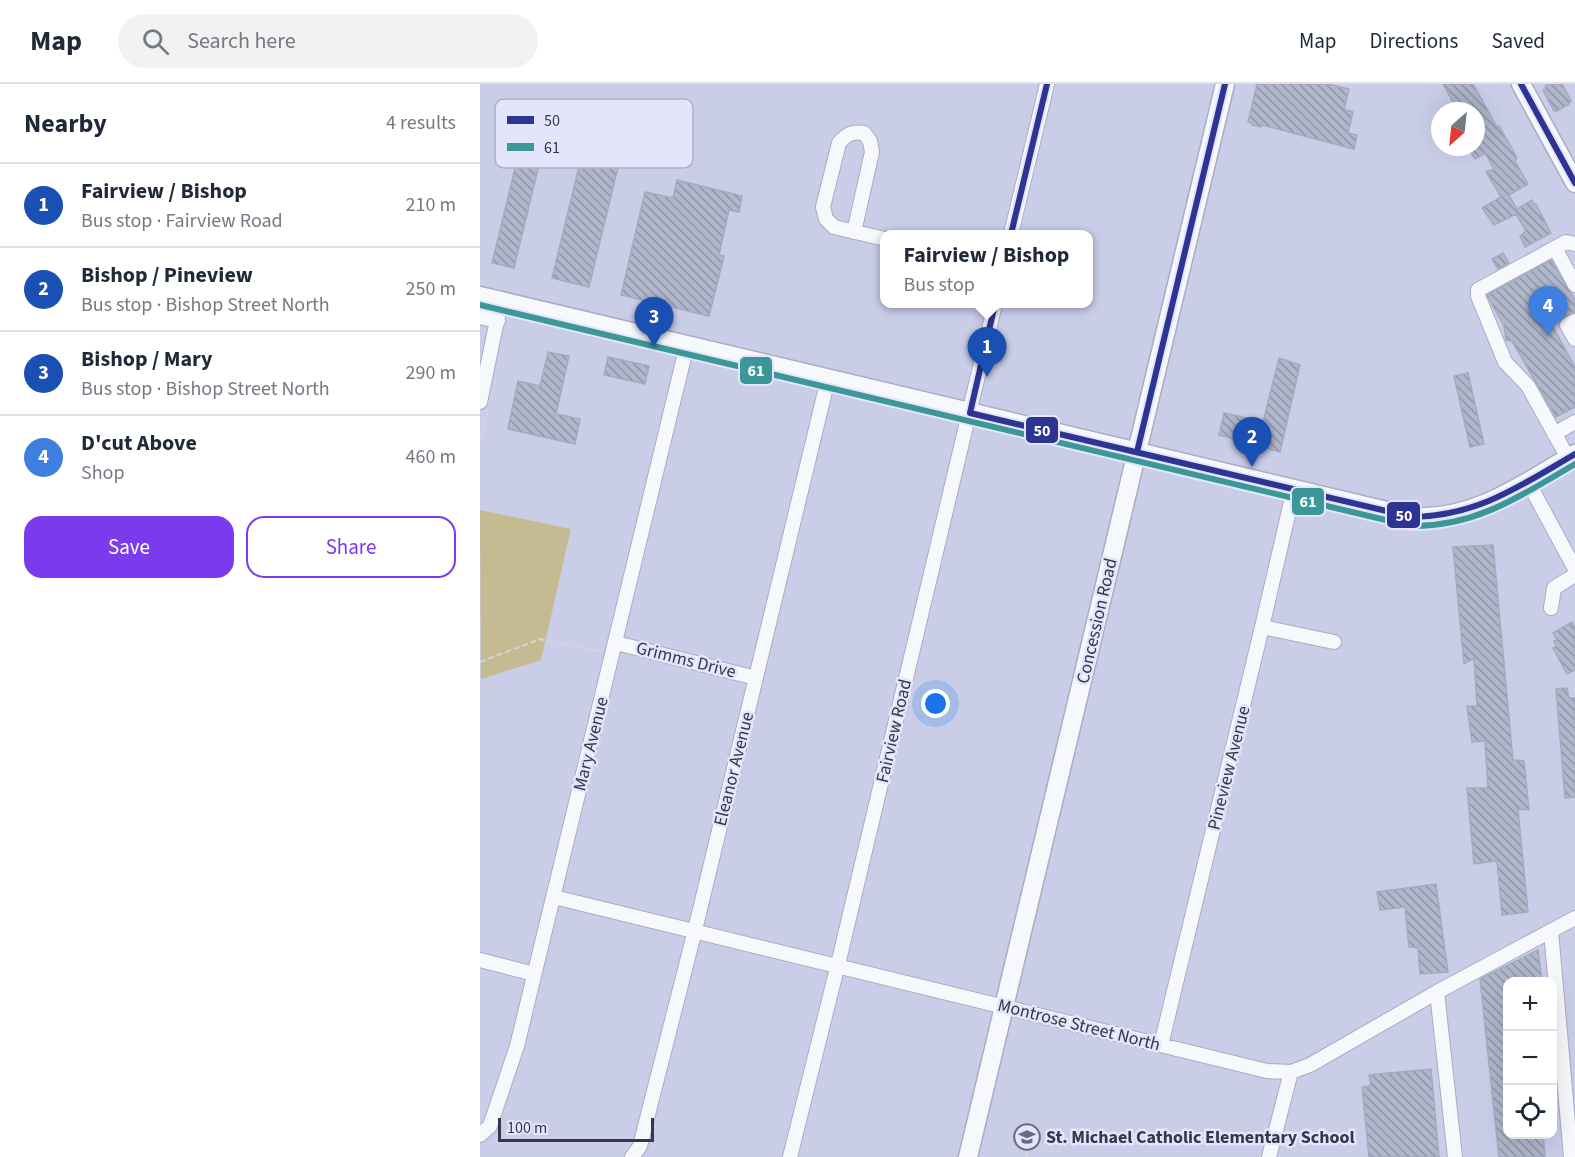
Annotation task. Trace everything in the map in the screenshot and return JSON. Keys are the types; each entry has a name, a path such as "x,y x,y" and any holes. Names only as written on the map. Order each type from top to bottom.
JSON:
{"main road":[{"name":"Concession Road","path":"968,1157 1226,84"},
{"path":"1521,84 1573,176"},
{"path":"480,296 1398,514 1436,517 1460,513 1528,482 1571,457"}],"street":[{"path":"1012,230 1047,84"},
{"path":"854,232 872,152 870,141 864,133 854,131 839,143 823,207 826,219 834,227 854,232 880,238"},
{"path":"1571,457 1554,434 1528,386 1505,362 1478,296 1478,290 1566,242 1575,244"},
{"path":"1554,248 1575,285"},
{"path":"480,402 501,301"},
{"name":"Fairview Road","path":"790,1157 838,966 994,308"},
{"path":"480,317 498,321"},
{"path":"1575,321 1567,325 1575,339"},
{"path":"1505,362 1506,340"},
{"name":"Mary Avenue","path":"480,1135 490,1126 518,1046 687,345"},
{"name":"Eleanor Avenue","path":"632,1157 640,1146 695,930 828,379"},
{"path":"1554,434 1575,423"},
{"path":"1528,482 1575,568"},
{"name":"Pineview Avenue","path":"1161,1045 1294,489"},
{"path":"1551,608 1554,588 1575,575"},
{"path":"1262,627 1334,642"},
{"name":"Grimms Drive","path":"615,649 756,678"},
{"name":"Montrose Street North","path":"554,897 1268,1071 1291,1072 1310,1065 1437,992 1575,918"},
{"path":"1551,931 1571,1157"},
{"path":"480,960 534,974"},
{"path":"1437,992 1455,1157"},
{"path":"1269,1157 1291,1072"}],"path":[{"path":"480,662 540,639 615,649"},
{"path":"1026,1157 1030,1143"}],"shaded area":[{"path":"480,510 571,529 541,660 481,679"}],"building":[{"path":"1257,84 1328,84 1349,89 1344,109 1353,112 1348,133 1357,135 1354,149 1262,125 1261,127 1252,125 1248,122"},
{"path":"1443,84 1473,84 1483,102 1453,102"},
{"path":"1549,84 1562,84 1571,101 1569,104 1554,111 1543,90"},
{"path":"1485,106 1509,143 1517,158 1515,161 1528,184 1509,195 1517,209 1532,200 1551,233 1525,247 1520,236 1526,231 1516,214 1494,225 1482,208 1501,197 1486,172 1494,169 1485,153"},
{"path":"515,168 538,168 514,268 492,263"},
{"path":"579,168 618,168 589,287 552,278"},
{"path":"677,180 742,196 739,212 729,210 719,255 724,256 709,316 621,295 645,192 673,198"},
{"path":"1503,253 1509,263 1498,269 1492,259"},
{"path":"1551,260 1575,300 1575,312 1552,325 1575,367 1575,407 1556,417 1512,341 1506,340 1504,326 1487,295"},
{"path":"548,352 569,356 556,414 580,419 575,444 508,429 518,381 540,386"},
{"path":"608,357 649,366 645,384 604,375"},
{"path":"1279,358 1300,365 1280,452 1219,435 1224,413 1263,422"},
{"path":"1468,373 1484,444 1470,447 1454,376"},
{"path":"1493,545 1513,760 1524,761 1529,810 1518,809 1528,912 1502,915 1497,861 1474,864 1467,788 1488,788 1485,741 1472,742 1467,706 1477,706 1474,658 1464,664 1453,547"},
{"path":"1572,622 1575,628 1575,670 1567,674 1553,648 1556,646 1554,641 1557,640 1553,633"},
{"path":"1567,688 1569,698 1575,698 1575,797 1565,798 1556,689"},
{"path":"1436,884 1448,972 1420,974 1418,948 1409,947 1405,907 1380,910 1377,892"},
{"path":"1538,950 1541,977 1503,977 1503,1139 1543,1139 1545,1157 1499,1157 1480,979"},
{"path":"1431,1069 1439,1157 1369,1157 1362,1087 1371,1086 1369,1075"}],"transit line":[{"name":"50","path":"1012,230 1047,84"},
{"name":"50","path":"1137,452 1225,84"},
{"name":"50","path":"1521,84 1575,183"},
{"name":"61","path":"480,305 1411,526 1434,525 1477,515 1516,498 1575,464"},
{"name":"50","path":"994,308 970,413 1412,517 1436,515 1478,505 1517,488 1575,454"}],"place":[{"name":"D'cut Above","path":"1548,336"},
{"name":"Bishop / Mary","path":"654,347"},
{"name":"Fairview / Bishop","path":"987,377"},
{"name":"Bishop / Pineview","path":"1252,467"},
{"name":"St. Michael Catholic Elementary School","path":"1027,1137"}]}
